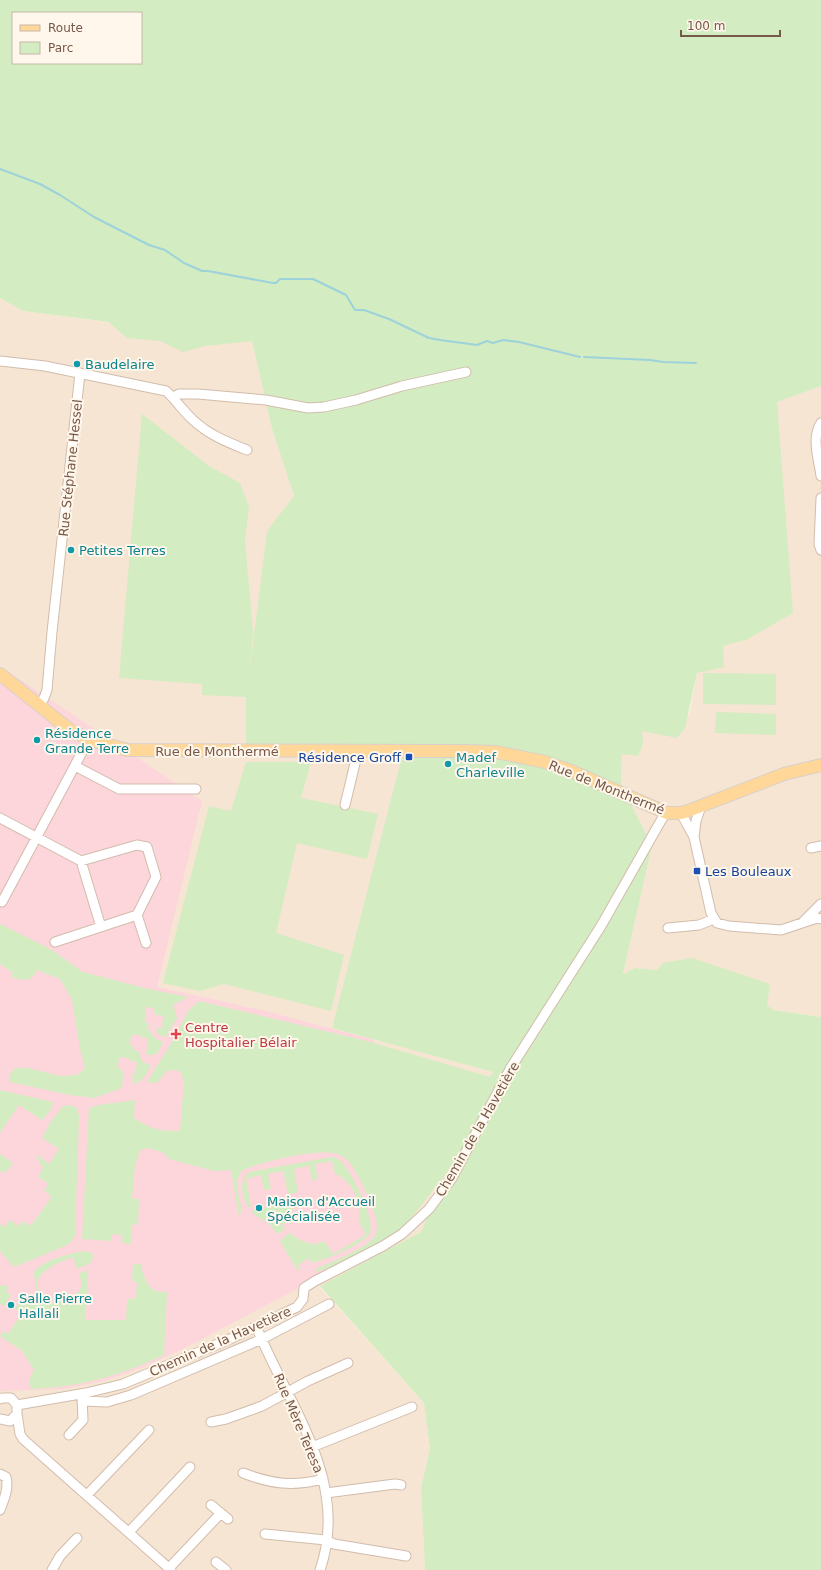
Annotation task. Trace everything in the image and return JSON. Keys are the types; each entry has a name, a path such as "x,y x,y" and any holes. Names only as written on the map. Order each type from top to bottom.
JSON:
{"main road":[{"name":"Rue de Monthermé","path":"0,674 70,730 111,747 127,750 496,752 545,762 571,771 667,813 681,813 707,805 784,774 821,766"}],"street":[{"path":"0,361 38,365 166,391 173,397 192,420 205,430 220,439 247,450"},
{"path":"173,397 179,394 198,394 266,400 308,408 324,407 356,400 402,386 466,372"},
{"name":"Rue Stéphane Hessel","path":"40,705 47,690 52,625 80,373"},
{"path":"821,423 815,436 821,476"},
{"path":"821,498 819,544 821,550"},
{"path":"2,902 89,739"},
{"path":"345,804 358,751"},
{"path":"75,766 119,789 196,789"},
{"path":"694,837 696,821 701,806"},
{"name":"Chemin de la Havetière","path":"0,1420 10,1421 17,1410 82,1397 123,1384 256,1327 297,1307 303,1300 304,1288 383,1246 402,1234 429,1209 452,1178 510,1069 601,926 663,817 667,813"},
{"path":"681,813 694,837 710,913 717,923 729,926 780,930 821,918"},
{"path":"0,818 81,861 137,845 147,847 156,877 137,916 146,943"},
{"path":"811,848 821,846"},
{"path":"81,861 101,927"},
{"path":"801,924 821,904"},
{"path":"55,942 137,916"},
{"path":"668,928 699,925 714,919"},
{"path":"69,1435 83,1420 82,1397 108,1402 131,1395 262,1338 329,1304"},
{"name":"Rue Mère Teresa","path":"256,1327 318,1460 326,1493 328,1517 326,1540 320,1570"},
{"path":"211,1422 243,1414 262,1406 308,1381 348,1364"},
{"path":"1,1398 11,1398 17,1410 20,1434"},
{"path":"312,1447 412,1407"},
{"path":"0,1420 20,1434 23,1439 170,1569 221,1513"},
{"path":"87,1495 150,1430"},
{"path":"128,1532 190,1467"},
{"path":"243,1473 274,1483 310,1483 323,1480"},
{"path":"0,1474 6,1477 8,1484 0,1510"},
{"path":"326,1493 395,1484 402,1485"},
{"path":"211,1505 228,1519"},
{"path":"265,1534 326,1540 334,1544 406,1556"},
{"path":"52,1570 60,1556 77,1538"},
{"path":"216,1562 226,1570"}],"shaded area":[{"path":"0,298 23,311 252,341 272,429 294,496 253,745 406,745 332,1028 493,1072 421,1232 320,1287 424,1403 430,1449 421,1487 425,1570 0,1570"},
{"path":"821,386 821,1017 773,1010 767,1005 657,970 635,968 623,974 652,846 621,784 622,754 642,730 677,738 690,712 697,672 723,646 746,640 777,402"},
{"name":"Centre Hospitalier Bélair","path":"0,666 202,801 157,987 266,1011 374,1040 383,1246 308,1281 297,1289 183,1349 141,1368 104,1381 63,1389 0,1391"}],"green space":[{"path":"0,0 821,0 821,386 777,402 793,613 746,640 723,646 724,667 697,673 685,728 677,738 642,731 643,744 638,756 622,754 621,784 652,846 623,974 635,968 657,970 663,963 692,958 770,984 767,1005 773,1010 821,1017 821,1570 425,1570 421,1487 430,1449 424,1403 320,1286 421,1232 447,1173 417,1211 397,1232 359,1255 317,1272 315,1269 364,1246 374,1237 376,1233 376,1220 365,1190 351,1164 342,1156 334,1153 322,1152 292,1156 262,1163 241,1171 237,1180 241,1205 241,1213 239,1217 231,1170 214,1171 169,1159 164,1153 149,1148 140,1150 135,1166 132,1199 139,1199 138,1224 132,1225 131,1244 122,1243 122,1235 111,1234 111,1241 82,1239 89,1108 99,1105 135,1100 134,1118 156,1129 180,1131 184,1081 180,1071 168,1070 157,1083 147,1082 175,1037 188,1011 199,1001 367,1041 490,1077 493,1072 332,1028 405,745 246,745 246,697 202,695 202,684 119,678 142,414 209,466 240,483 249,507 245,541 253,632 249,675 267,531 294,496 272,429 252,341 205,346 183,352 161,341 127,338 109,322 23,311 0,298"},
{"path":"703,673 776,674 776,705 703,704"},
{"path":"716,712 776,714 776,735 715,733"},
{"path":"246,762 311,762 301,798 378,814 367,859 297,843 276,933 344,955 331,1011 224,984 199,991 163,983 209,806 231,811"},
{"path":"0,924 52,950 83,972 144,988 188,997 173,1005 177,1018 165,1037 159,1035 155,1028 162,1029 163,1016 156,1015 156,1013 153,1012 153,1008 146,1007 145,1023 149,1023 148,1029 155,1038 163,1042 157,1054 150,1055 146,1054 145,1051 147,1051 148,1038 141,1037 140,1035 131,1035 130,1045 134,1046 134,1050 138,1051 142,1061 151,1066 143,1079 134,1084 132,1074 135,1074 137,1062 129,1061 129,1058 119,1057 118,1068 122,1069 123,1074 122,1088 94,1098 70,1095 10,1082 9,1076 15,1068 28,1068 60,1076 77,1075 85,1068 80,1049 72,1000 60,979 37,970 28,980 16,979 11,976 13,973 0,964"},
{"path":"0,1090 53,1102 49,1112 42,1120 19,1105 0,1133"},
{"path":"70,1105 77,1108 79,1116 75,1236 70,1243 65,1246 14,1267 0,1251 0,1224 5,1227 10,1220 19,1226 23,1221 29,1225 32,1224 51,1198 44,1190 49,1184 38,1177 43,1168 36,1156 37,1155 49,1164 59,1149 42,1138 51,1121 63,1106"},
{"path":"0,1154 13,1163 5,1173 0,1171"},
{"path":"332,1157 340,1160 345,1166 362,1196 370,1219 371,1228 369,1235 357,1244 340,1253 312,1263 309,1258 298,1265 300,1269 297,1270 280,1241 289,1233 302,1241 317,1245 317,1242 325,1242 333,1254 366,1235 359,1221 358,1200 353,1191 343,1178 335,1174 332,1161 315,1164 318,1179 312,1180 309,1166 294,1169 298,1192 288,1194 283,1171 268,1174 271,1189 264,1190 261,1175 246,1179 251,1207 248,1207 244,1198 242,1189 243,1180 249,1172"},
{"path":"292,1202 295,1207 291,1211 299,1220 282,1224 285,1229 277,1234 269,1224 251,1211 258,1209 259,1212 267,1207"},
{"path":"85,1251 90,1252 93,1255 90,1263 77,1269 73,1257 54,1265 42,1274 38,1279 37,1285 41,1294 52,1303 79,1292 82,1283 79,1274 87,1270 85,1320 126,1320 127,1299 136,1299 137,1282 132,1281 133,1264 141,1264 145,1278 151,1288 160,1292 167,1292 164,1355 131,1369 99,1379 66,1386 31,1389 29,1380 34,1370 22,1351 0,1336 4,1331 8,1334 22,1313 15,1309 20,1301 24,1304 27,1300 33,1304 40,1293 35,1288 36,1283 33,1273 37,1269 56,1258"},
{"path":"5,1285 9,1288 5,1291 11,1295 4,1306 0,1304 0,1286"}],"waterway":[{"path":"0,169 40,184 94,217 149,245 165,250 184,263 202,271 273,283 276,283 280,279 313,279 346,295 355,310 364,310 389,319 429,338 477,345 487,341 493,343 503,340 519,342 580,357"},
{"path":"584,357 696,363"}],"place":[{"name":"Baudelaire","path":"77,364"},
{"name":"Petites Terres","path":"71,550"},
{"name":"Résidence Grande Terre","path":"37,740"},
{"name":"Résidence Groff","path":"409,757"},
{"name":"Madef Charleville","path":"448,764"},
{"name":"Les Bouleaux","path":"697,871"},
{"name":"Centre Hospitalier Bélair","path":"176,1034"},
{"name":"Maison d'Accueil Spécialisée","path":"259,1208"},
{"name":"Salle Pierre Hallali","path":"11,1305"}]}
